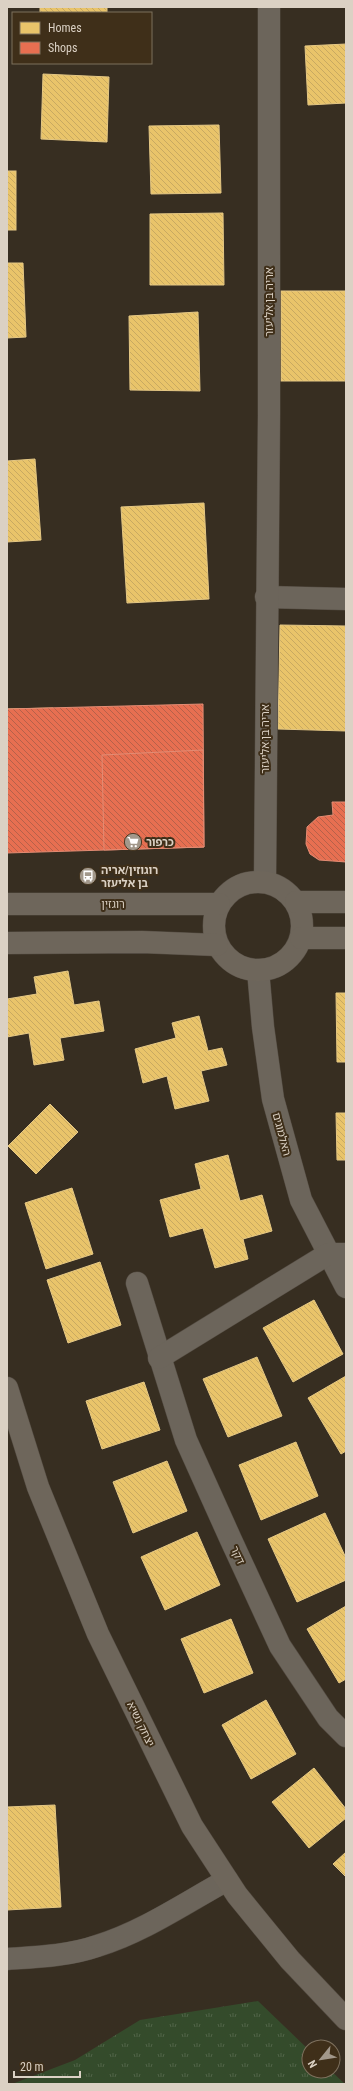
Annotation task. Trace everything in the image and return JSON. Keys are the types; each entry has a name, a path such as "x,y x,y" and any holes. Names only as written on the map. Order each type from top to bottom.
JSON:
{"street":[{"name":"אריה בן אליעזר","path":"265,881 266,596 269,415 269,7"},
{"path":"266,596 346,599"},
{"path":"251,881 265,881 277,885 288,892 296,902 301,914 301,938 295,951 285,961 272,968 258,970 246,969 234,964 224,955 217,945 213,931 214,917 219,904 227,893 238,885 251,881"},
{"name":"רוגזין","path":"13,901 219,904"},
{"path":"296,902 346,902"},
{"path":"301,938 346,938"},
{"path":"7,943 142,942 217,945"},
{"name":"האלמוגים","path":"258,970 263,1027 273,1099 301,1200 337,1254 346,1287"},
{"path":"160,1358 337,1254"},
{"name":"דקר","path":"137,1283 186,1440 280,1646 328,1718 346,1736"},
{"name":"יצחק נשיא","path":"7,1388 38,1487 98,1634 192,1826 237,1895 290,1960 346,2019"},
{"path":"7,1959 52,1956 97,1946 144,1926 227,1880"}],"green space":[{"path":"258,2001 301,2042 301,2079 340,2079 345,2084 12,2084 75,2060 140,2020"}],"building: Homes":[{"path":"40,7 107,7 107,12 40,12"},
{"path":"346,44 346,103 308,105 305,46"},
{"path":"43,74 109,77 107,142 41,139"},
{"path":"219,125 221,193 151,194 149,126"},
{"path":"7,171 16,171 16,230 7,230"},
{"path":"223,213 224,285 150,285 150,214"},
{"path":"7,263 23,263 26,337 7,338"},
{"path":"281,291 346,291 346,381 281,381"},
{"path":"198,312 200,391 130,390 129,316"},
{"path":"35,459 41,540 7,542 7,461"},
{"path":"204,503 209,599 127,603 121,507"},
{"path":"280,625 346,626 346,731 278,729"},
{"path":"53,708 60,805 7,808 7,709"},
{"path":"68,971 74,1005 99,1001 104,1031 60,1038 64,1060 34,1065 29,1033 7,1037 7,999 37,994 34,977"},
{"path":"336,993 346,993 346,1062 337,1062"},
{"path":"199,1016 208,1051 222,1048 227,1065 201,1071 209,1101 175,1109 167,1076 143,1083 135,1049 176,1038 172,1023"},
{"path":"50,1104 78,1132 36,1174 8,1146"},
{"path":"336,1113 346,1113 346,1160 337,1160"},
{"path":"228,1155 240,1201 262,1195 272,1231 243,1239 248,1259 215,1268 203,1228 170,1237 160,1200 201,1189 195,1164"},
{"path":"72,1188 93,1254 46,1269 25,1203"},
{"path":"100,1262 121,1325 68,1343 47,1280"},
{"path":"314,1300 343,1354 293,1382 263,1328"},
{"path":"257,1357 282,1416 228,1437 203,1379"},
{"path":"346,1376 346,1451 341,1454 308,1398"},
{"path":"144,1382 160,1430 102,1449 86,1401"},
{"path":"296,1442 318,1496 261,1520 239,1465"},
{"path":"167,1461 187,1511 133,1533 113,1482"},
{"path":"325,1513 346,1558 346,1580 297,1602 268,1539"},
{"path":"197,1532 220,1585 165,1610 141,1557"},
{"path":"346,1606 346,1679 339,1683 307,1629"},
{"path":"231,1619 253,1673 204,1693 181,1639"},
{"path":"266,1700 296,1754 251,1779 222,1725"},
{"path":"314,1768 346,1809 346,1818 309,1848 272,1802"},
{"path":"55,1805 61,1907 7,1910 7,1807"},
{"path":"346,1852 346,1877 333,1864"}],"building: Shops":[{"path":"203,704 204,847 7,853 7,709"},
{"path":"203,750 204,847 104,850 102,755"},
{"path":"332,802 346,802 346,862 319,860 310,854 306,844 307,827 318,817 333,815"}],"place":[{"name":"כרפור","path":"133,842"},
{"name":"רוגוזין/אריה בן אליעזר","path":"88,876"}]}
